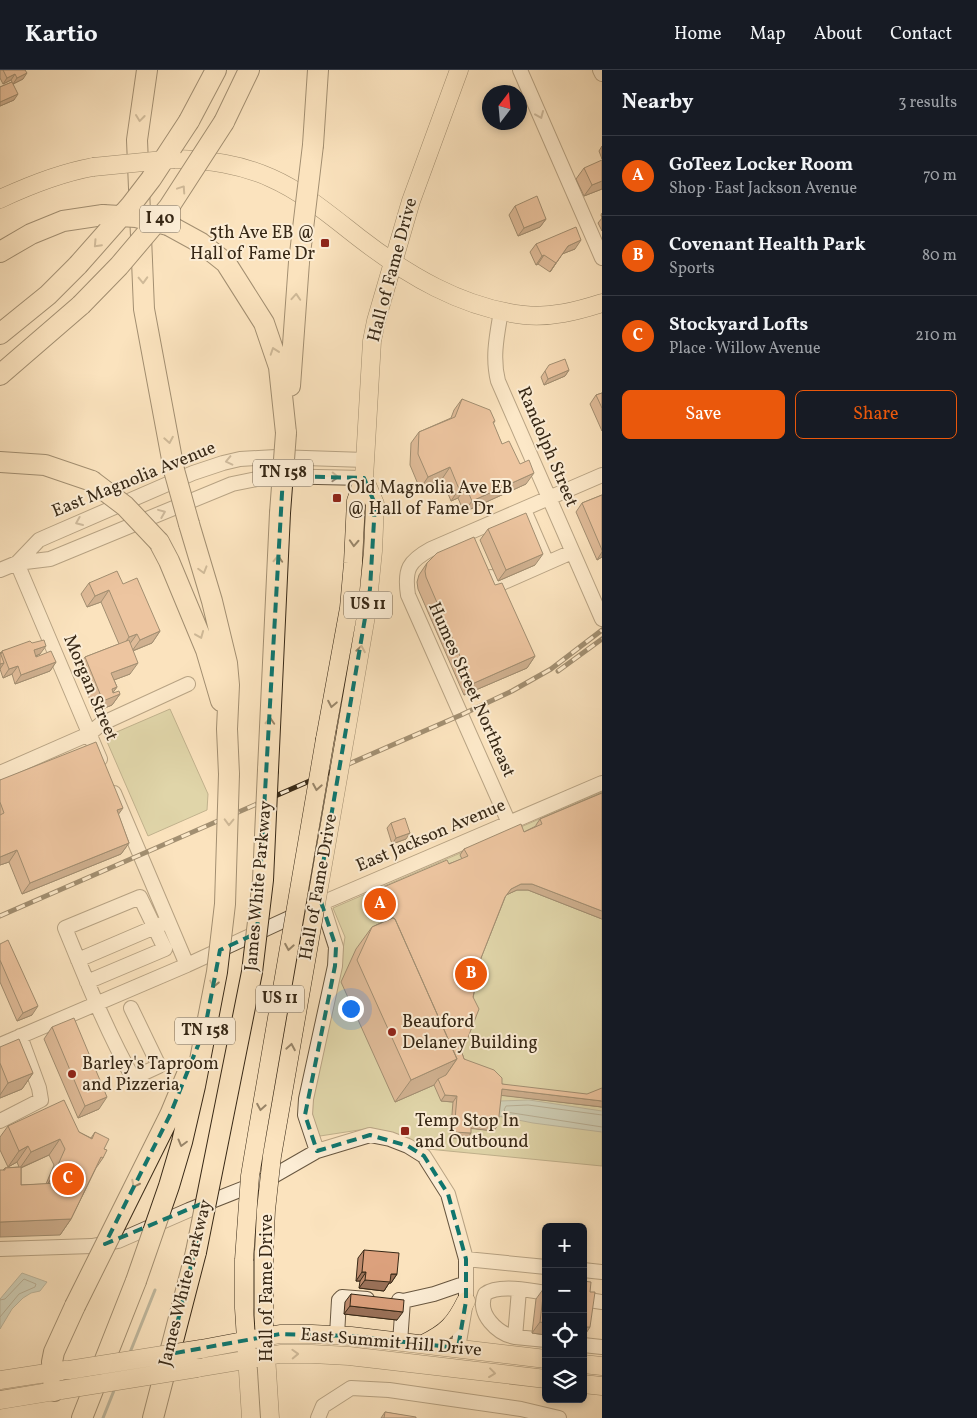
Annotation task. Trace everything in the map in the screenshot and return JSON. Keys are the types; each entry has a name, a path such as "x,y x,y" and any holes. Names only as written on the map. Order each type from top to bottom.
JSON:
{"highway":[{"path":"147,70 137,140 144,309 174,470 214,608 227,663 229,685 227,729"},
{"name":"I 40","path":"0,334 48,294 78,265 131,205 151,179 189,121 216,70"},
{"name":"I 40","path":"0,375 81,305 119,266 170,207 224,122 249,70"},
{"path":"286,433 299,262 313,144 318,70"},
{"path":"0,252 31,234 63,222 103,215 136,217 170,226 201,243 226,263 264,323 279,367 286,433"},
{"name":"James White Parkway","path":"153,1418 196,1252 252,972 262,880 280,513 286,433"},
{"path":"0,462 45,464 92,481 125,506 159,542 169,561 206,650 218,687 227,729"},
{"name":"James White Parkway","path":"82,1418 136,1281 169,1186 182,1142 195,1086 217,972 225,904 230,774 227,729"},
{"path":"59,1381 52,1362 54,1352 170,1115 205,1028"}],"main road":[{"name":"Hall of Fame Drive","path":"251,1418 244,1308 244,1260 250,1176 348,608 353,563 356,501 364,478 372,341 392,263 459,70"},
{"path":"0,199 40,181 93,167 175,159 220,162 246,168 272,178 296,191 392,263 431,285 470,303 525,315 557,314 578,311 602,304"},
{"name":"Hall of Fame Drive","path":"270,1418 264,1336 266,1210 272,1156 367,610 373,551 375,504 364,478"},
{"path":"423,1344 435,1339 452,1325 470,1295"},
{"name":"East Summit Hill Drive","path":"59,1381 201,1349 280,1334 337,1335 542,1358"},
{"path":"455,1368 458,1348"},
{"name":"East Summit Hill Drive","path":"0,1380 21,1376 59,1381 197,1368 266,1356 312,1354 349,1356 542,1379"},
{"path":"587,1364 602,1366"},
{"path":"0,1400 22,1396 59,1381"},
{"path":"587,1384 602,1386"}],"street":[{"path":"520,70 602,258"},
{"path":"600,70 602,74"},
{"name":"Randolph Street","path":"501,311 494,367 504,396 602,620"},
{"name":"East Magnolia Avenue","path":"17,563 39,540 193,473 223,462 276,457 365,460"},
{"name":"East Magnolia Avenue","path":"0,570 17,563 50,558 232,484 272,476 364,478"},
{"path":"547,563 524,510 602,476"},
{"name":"Humes Street Northeast","path":"509,823 408,595 406,580 408,570 420,555 473,537 524,510"},
{"path":"487,568 495,586 572,552"},
{"name":"Morgan Street","path":"17,563 187,965"},
{"path":"0,773 89,734 101,724 188,684"},
{"name":"East Jackson Avenue","path":"0,1045 187,965 322,903 602,783"},
{"path":"87,982 165,949 140,897 65,928 78,960 87,982 96,1004 116,1049 133,1078 159,1066 131,1008"},
{"path":"316,1151 305,1115 306,1099 335,966 336,947 322,903"},
{"path":"78,960 168,922"},
{"path":"0,1121 41,1100 39,1088 20,1036"},
{"path":"0,1249 92,1246 118,1241 270,1178 316,1151 370,1135 390,1138 424,1156 448,1194 466,1259 470,1295 458,1348"},
{"path":"466,1259 542,1267"},
{"path":"587,1270 602,1272"},
{"path":"337,1335 338,1303 342,1297 404,1301 434,1294 470,1295 495,1290 542,1292"},
{"path":"515,1337 519,1290"},
{"path":"470,1295 484,1310 494,1327 504,1334 542,1340"},
{"path":"587,1300 602,1302"},
{"path":"400,1342 404,1301"},
{"path":"587,1345 600,1347"},
{"path":"318,1418 323,1406 351,1388 389,1390 521,1409 559,1418"}],"highlighted area":[{"path":"283,476 364,478 375,504 370,589 318,893 336,947 335,966 305,1115 317,1151 370,1135 408,1146 424,1156 448,1194 466,1259 466,1301 458,1348 351,1336 280,1334 170,1354 206,1202 105,1244 170,1115 205,1028 220,950 257,933"}],"green space":[{"path":"170,709 208,794 207,810 148,836 105,737"},
{"path":"602,792 602,1166 428,1149 372,1128 320,1136 311,1116 312,1098 336,992 345,937 333,908"}],"water":[{"path":"529,1100 602,1111 602,1132 533,1123 498,1116 500,1101"},
{"path":"22,1273 47,1282 40,1291 31,1293 23,1298 12,1309 0,1329 0,1299"}],"building":[{"path":"3,70 25,70 27,73 17,78 15,74 7,78"},
{"path":"12,82 18,94 0,102 0,87"},
{"path":"602,160 602,181 592,185 584,168"},
{"path":"537,196 546,219 524,228 515,206"},
{"path":"576,227 581,240 568,246 556,263 544,255 542,256 536,244"},
{"path":"565,359 569,370 548,379 545,371 549,365"},
{"path":"602,393 602,408 596,395"},
{"path":"462,399 490,410 502,444 509,441 520,464 529,460 534,473 472,501 466,487 459,489 450,467 428,477 418,454 419,432 455,417"},
{"path":"602,495 602,550 582,503"},
{"path":"526,513 543,554 506,570 488,529"},
{"path":"474,537 495,585 502,583 535,656 472,684 425,571 427,563 437,553"},
{"path":"117,571 123,584 137,578 160,631 140,640 137,634 129,637 109,590 95,596 89,583"},
{"path":"44,640 46,646 34,650 36,657 51,651 56,662 21,675 18,666 9,669 2,651 30,641 32,643"},
{"path":"129,640 138,663 111,673 117,687 112,689 113,693 119,691 120,694 103,701 85,657"},
{"path":"0,652 4,663 0,664"},
{"path":"96,742 123,808 117,810 129,843 30,883 17,850 0,857 0,815 4,813 0,802 0,780"},
{"path":"602,793 602,911 532,884 521,884 511,889 505,897 481,958 473,997 479,1009 462,1053 464,1059 494,1070 502,1078 502,1084 587,1094 602,1088 602,1101 502,1089 498,1125 471,1122 471,1133 454,1132 457,1096 445,1095 438,1079 446,1075 457,1059 395,919 390,911 383,913 372,892 447,860 449,864 468,856 464,849 521,824 524,832 542,824 540,819"},
{"path":"405,818 410,833 396,838 391,823"},
{"path":"393,918 457,1059 411,1080 357,960 372,927"},
{"path":"8,940 38,1006 23,1013 0,960 0,944"},
{"path":"74,1018 107,1097 85,1106 52,1027"},
{"path":"19,1039 33,1073 8,1083 0,1063 0,1047"},
{"path":"64,1100 79,1132 92,1139 95,1132 109,1139 104,1149 107,1150 103,1158 101,1157 71,1219 0,1222 0,1170 21,1167 21,1185 58,1183 57,1178 53,1176 65,1149 60,1139 31,1152 28,1146 19,1151 8,1126"},
{"path":"364,1250 399,1253 397,1274 391,1274 390,1282 365,1280 366,1272 362,1272"},
{"path":"587,1282 591,1282 590,1292 595,1292 590,1327 587,1327"},
{"path":"351,1294 404,1300 403,1312 350,1306"},
{"path":"542,1305 542,1322 540,1322"},
{"path":"385,1412 416,1417 416,1418 384,1418"}],"waterway":[{"path":"129,1355 155,1290"},
{"path":"103,1418 115,1388"}],"railway":[{"path":"0,916 512,691 551,669 602,630"},
{"path":"558,671 602,639"}],"place":[{"name":"5th Ave EB @ Hall of Fame Dr","path":"325,243"},
{"name":"Old Magnolia Ave EB @ Hall of Fame Dr","path":"337,498"},
{"name":"GoTeez Locker Room","path":"380,904"},
{"name":"Covenant Health Park","path":"471,974"},
{"name":"Beauford Delaney Building","path":"392,1032"},
{"name":"Barley's Taproom and Pizzeria","path":"72,1074"},
{"name":"Temp Stop In and Outbound","path":"405,1131"},
{"name":"Stockyard Lofts","path":"68,1179"}]}
